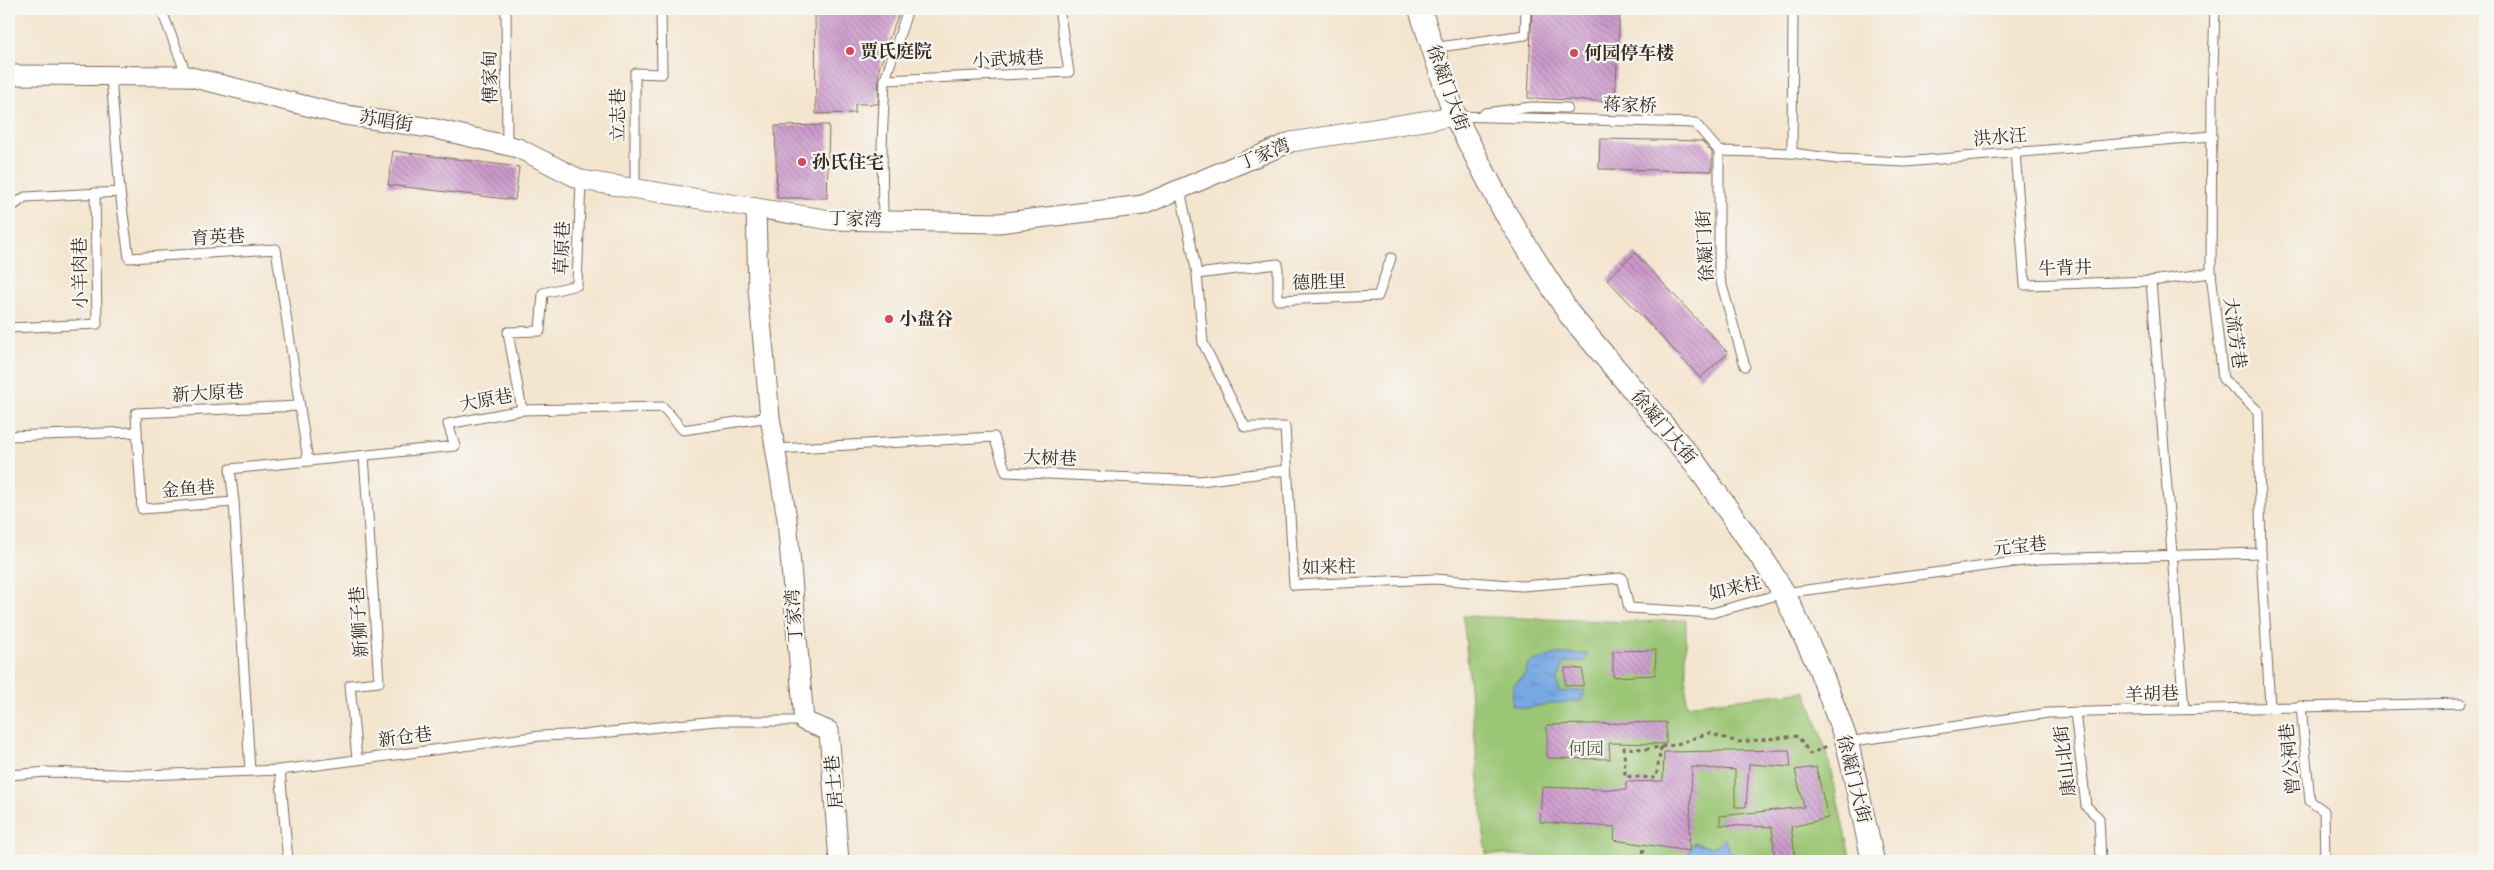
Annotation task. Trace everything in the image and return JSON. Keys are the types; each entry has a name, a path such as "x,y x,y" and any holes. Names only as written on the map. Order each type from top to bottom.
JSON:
{"street":[{"name":"徐凝门大街","path":"1420,9 1455,116 1504,211 1570,315 1695,463 1766,564 1784,593 1819,667 1847,742 1864,812 1873,861"},
{"name":"苏唱街","path":"9,75 187,76 339,114 436,129 518,148 581,180 756,208"},
{"name":"丁家湾","path":"804,721 787,519 770,418 758,289 756,208 830,220 999,223 1143,205 1291,142 1455,116"},
{"name":"居士巷","path":"804,721 829,730 839,861"}],"lane":[{"path":"161,9 187,76"},
{"name":"傅家甸","path":"506,9 507,146"},
{"name":"立志巷","path":"635,189 635,73 662,74 661,9"},
{"path":"883,220 882,145 885,80 908,9"},
{"name":"小武城巷","path":"885,80 1069,72 1059,9"},
{"path":"1432,48 1525,35 1526,9"},
{"path":"1719,151 1792,153 1793,9"},
{"name":"大流芳巷","path":"2215,9 2211,273 2224,378 2258,411 2261,553 2270,707"},
{"name":"育英巷","path":"111,77 120,192 129,258 276,249 308,461"},
{"path":"1455,116 1532,107 1567,108"},
{"name":"蒋家桥","path":"1455,116 1695,123 1719,151"},
{"name":"洪水汪","path":"1792,153 1837,159 1905,162 2015,151 2212,136"},
{"name":"徐凝门街","path":"1719,151 1719,275 1745,366"},
{"name":"牛背井","path":"2015,151 2025,285 2151,282 2211,273"},
{"name":"草原巷","path":"522,410 508,332 540,331 543,293 577,285 581,180"},
{"name":"如来柱","path":"1180,189 1197,274 1203,343 1245,427 1285,427 1294,585 1436,579 1522,586 1622,578 1629,608 1712,612 1784,593"},
{"path":"9,209 25,197 120,192"},
{"name":"小羊肉巷","path":"9,328 97,324 95,193"},
{"name":"德胜里","path":"1197,274 1278,264 1278,300 1378,296 1391,258"},
{"path":"2151,282 2184,709"},
{"name":"新大原巷","path":"137,432 136,413 300,406"},
{"name":"大原巷","path":"234,502 230,469 455,446 448,424 522,410 663,406 683,430 770,418"},
{"path":"9,436 137,432"},
{"name":"金鱼巷","path":"137,432 142,509 234,502 250,771"},
{"name":"大树巷","path":"776,449 994,438 1006,472 1200,481 1287,470"},
{"name":"新狮子巷","path":"357,759 350,685 379,682 364,456"},
{"name":"元宝巷","path":"1784,593 2038,559 2261,553"},
{"name":"羊胡巷","path":"1847,742 2048,713 2461,703"},
{"name":"曾公祠巷","path":"2301,706 2310,801 2324,811 2325,861"},
{"name":"康山北街","path":"2075,712 2086,806 2099,818 2101,861"},
{"name":"新仓巷","path":"9,775 47,772 145,775 280,770 540,736 591,734 716,721 804,721"},
{"path":"280,770 288,861"}],"path":[{"path":"1661,747 1656,778 1625,776 1624,748 1674,745 1709,733 1738,742 1798,736 1810,754 1825,746"},
{"path":"1643,861 1644,844"}],"green space":[{"name":"何园","path":"1463,616 1634,622 1686,620 1686,705 1806,691 1827,753 1851,861 1535,861 1534,856 1486,854"}],"water":[{"path":"1556,654 1588,654 1585,661 1564,663 1557,682 1559,692 1585,690 1582,701 1546,704 1528,709 1512,705 1513,687 1526,672 1528,663"},
{"path":"1725,838 1729,852 1746,859 1746,861 1689,861 1689,851 1694,842 1712,848"}],"building":[{"name":"贾氏庭院","path":"815,9 901,9 879,69 878,104 855,104 855,113 816,114"},
{"name":"何园停车楼","path":"1532,9 1620,9 1615,102 1528,98"},
{"name":"孙氏住宅","path":"829,125 827,198 777,198 775,126"},
{"path":"1600,139 1702,141 1712,152 1712,171 1599,169"},
{"path":"393,151 519,167 515,200 388,185"},
{"path":"1635,253 1728,353 1700,378 1607,279"},
{"path":"1656,650 1655,675 1613,677 1613,651"},
{"path":"1565,668 1583,669 1583,686 1565,685"},
{"path":"1666,722 1666,744 1609,743 1610,759 1547,758 1547,725"},
{"path":"1789,750 1791,767 1749,764 1746,807 1735,807 1735,770 1692,767 1689,851 1614,840 1615,827 1540,822 1542,787 1626,790 1626,782 1663,781 1664,752"},
{"path":"1816,767 1828,818 1791,827 1796,861 1775,861 1772,827 1720,825 1720,816 1804,807 1795,770"}],"place":[{"name":"贾氏庭院","path":"850,51"},
{"name":"何园停车楼","path":"1574,53"},
{"name":"孙氏住宅","path":"802,162"},
{"name":"小盘谷","path":"889,319"}]}
